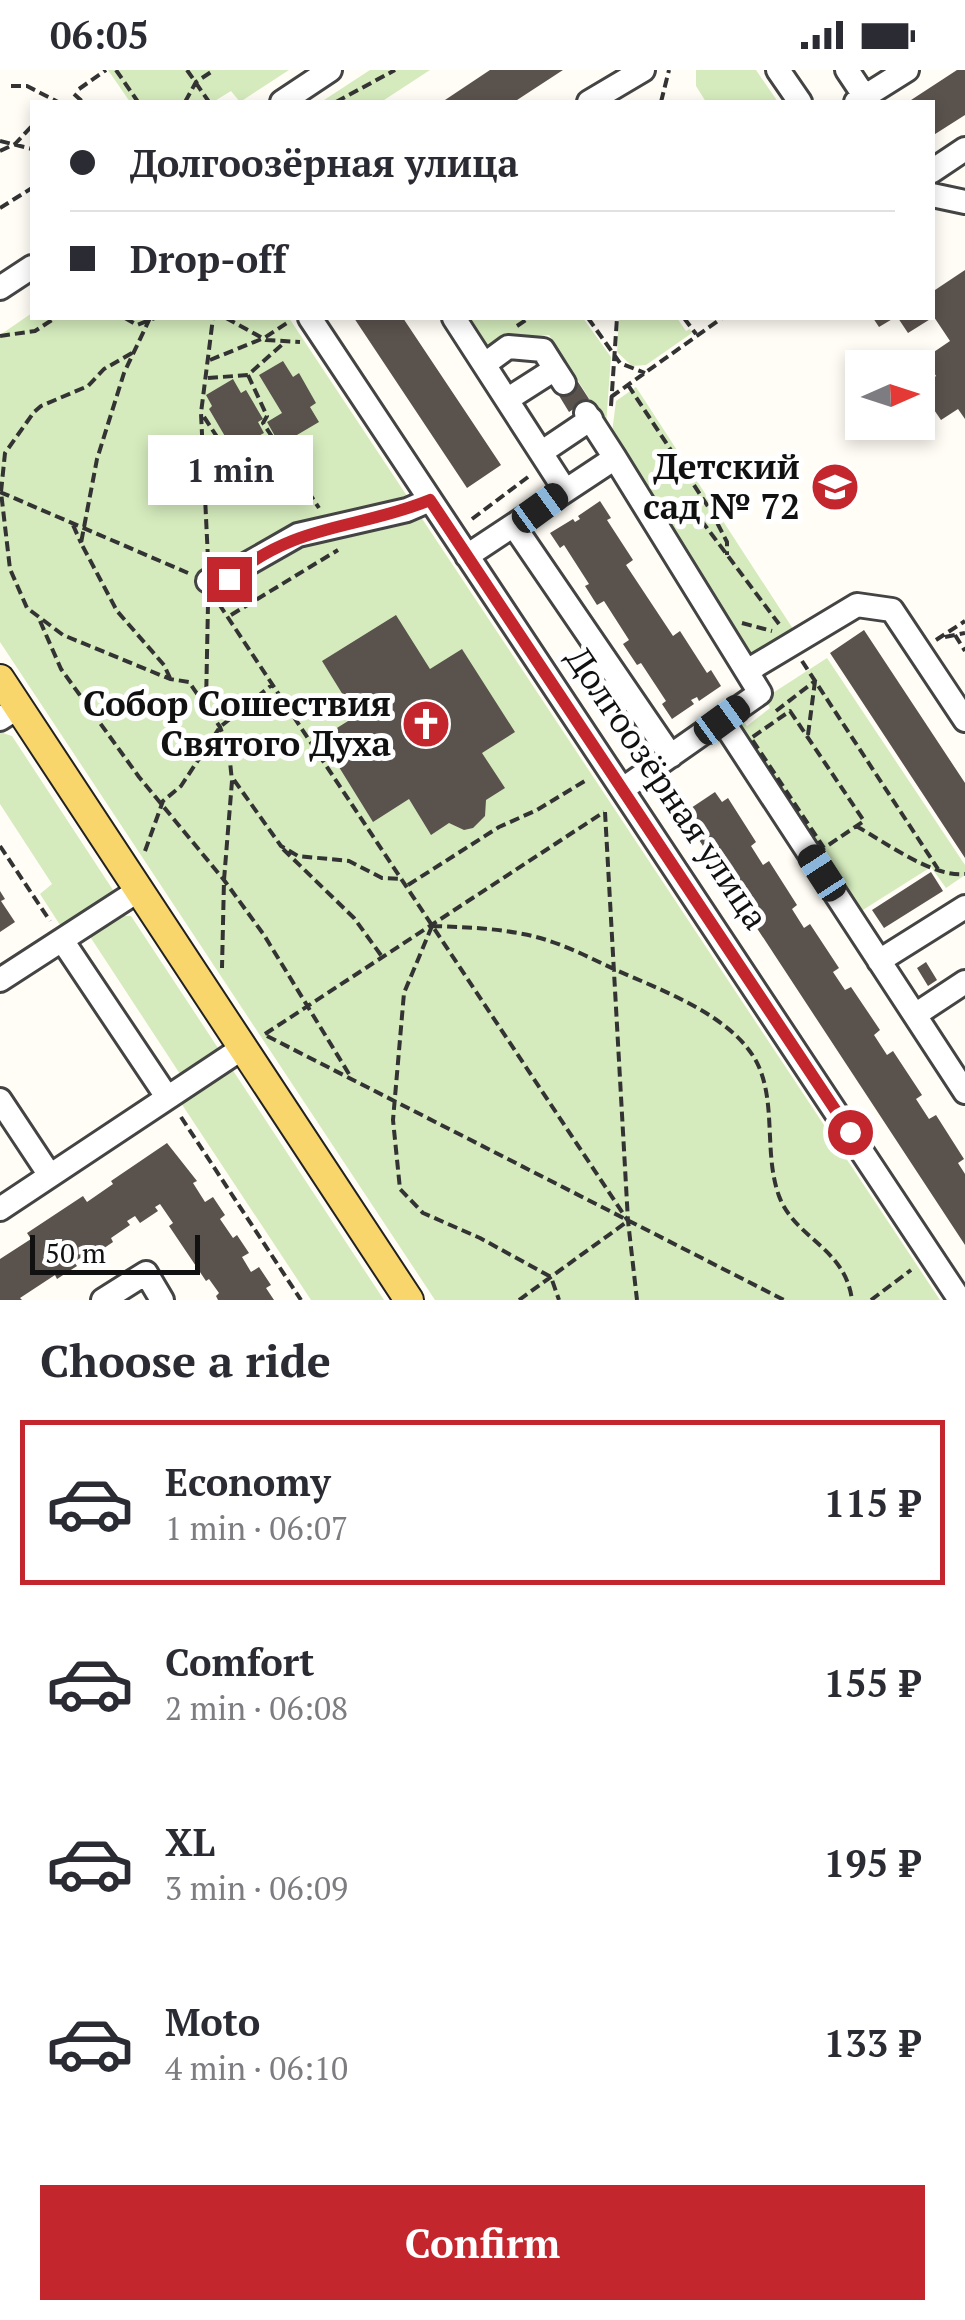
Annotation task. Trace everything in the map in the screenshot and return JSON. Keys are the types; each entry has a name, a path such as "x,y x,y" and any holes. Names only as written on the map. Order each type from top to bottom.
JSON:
{"main road":[{"path":"0,679 9,713 139,890 222,1013 254,1041 409,1300"}],"street":[{"path":"285,100 330,70"},
{"path":"592,100 643,70"},
{"path":"778,70 799,100"},
{"path":"847,70 860,100 906,70"},
{"path":"935,169 965,150"},
{"path":"935,196 965,202"},
{"path":"0,288 30,267"},
{"name":"Долгоозёрная улица","path":"311,320 960,1300"},
{"path":"455,320 566,490"},
{"path":"485,364 508,347 544,350 560,376 508,399"},
{"path":"545,457 589,416 760,693 623,789"},
{"path":"467,556 566,490 612,452"},
{"path":"208,586 229,579 242,567 298,535 407,510 430,500"},
{"path":"514,526 671,756"},
{"path":"747,671 857,605 892,610 965,720"},
{"path":"722,720 965,1092"},
{"path":"0,980 139,890"},
{"path":"880,961 965,906"},
{"path":"62,940 167,1096"},
{"path":"915,1015 965,982"},
{"path":"0,1208 254,1041"},
{"path":"0,1100 49,1174"},
{"path":"102,1300 146,1274 162,1300"}],"path":[{"path":"82,100 77,91 106,70"},
{"path":"116,70 137,100"},
{"path":"188,70 208,100"},
{"path":"186,100 196,82 214,70"},
{"path":"340,100 395,70"},
{"path":"662,100 670,70"},
{"path":"11,86 28,86 54,100"},
{"path":"0,151 15,144 30,128"},
{"path":"0,141 30,148"},
{"path":"0,208 30,189"},
{"path":"0,336 34,330 52,320"},
{"path":"81,543 97,459 132,353 150,320"},
{"path":"206,704 208,586 202,412 213,320"},
{"path":"206,378 248,375 285,342 264,338 230,320"},
{"path":"208,361 264,338 290,320"},
{"path":"589,320 627,368 645,373"},
{"path":"612,452 616,320"},
{"path":"685,320 697,336"},
{"path":"611,397 718,320"},
{"path":"132,353 104,369 88,386 41,406 5,454 0,492 10,569 27,608 40,621 170,679 189,682 220,727 232,776 224,880 222,1013"},
{"path":"248,375 268,416 263,423 331,526"},
{"path":"628,385 711,512 727,542 726,555"},
{"path":"202,412 228,453 244,464 264,468 286,458"},
{"path":"469,522 545,457"},
{"path":"0,492 190,574 208,586 628,1221"},
{"path":"648,511 683,510 701,520 794,640 815,681 938,869"},
{"path":"72,524 117,611 164,665 170,679"},
{"path":"229,616 344,547"},
{"path":"712,615 794,640"},
{"path":"919,651 965,620"},
{"path":"40,621 62,669 161,806 224,880 264,935 351,1077"},
{"path":"939,638 965,633"},
{"path":"954,635 965,651"},
{"path":"808,737 815,681"},
{"path":"139,890 143,857 161,806 181,786 220,727 273,684"},
{"path":"790,712 808,737 864,821 824,848 751,738 790,712"},
{"path":"408,885 499,826 537,810 608,766"},
{"path":"232,776 280,846 354,918 383,958"},
{"path":"254,1041 605,812 623,789"},
{"path":"605,812 628,1221 637,1300"},
{"path":"856,826 951,875 964,875 965,884"},
{"path":"0,846 62,940"},
{"path":"280,846 298,856 349,862 382,878 403,879"},
{"path":"432,926 526,934 569,948 680,998 713,1018 747,1047 764,1084 780,1199 841,1266 852,1300"},
{"path":"432,926 404,993 394,1100 400,1188 423,1213 480,1238 551,1277 560,1300"},
{"path":"254,1041 351,1077 784,1300"},
{"path":"167,1096 301,1300"},
{"path":"519,1300 628,1221"},
{"path":"871,1300 932,1258"}],"green space":[{"path":"108,70 289,70 243,100 231,91 216,100 129,100"},
{"path":"370,70 430,70 384,100 324,100"},
{"path":"696,70 756,70 777,100 705,100 696,86"},
{"path":"30,314 30,320 290,320 940,1300 435,1300 0,642 0,335"},
{"path":"467,320 584,320 611,357 606,425 549,335 508,339 488,352"},
{"path":"619,320 678,320 692,333 646,365 632,366 617,352"},
{"path":"636,387 797,635 750,664 612,433 616,401"},
{"path":"827,658 965,865 965,875 946,888 931,867 858,913 732,723 740,717 747,726 770,708 765,698"},
{"path":"0,732 12,736 113,890 62,928 40,894 52,884 0,804"},
{"path":"116,916 131,916 220,1051 182,1077 89,935"},
{"path":"232,1069 384,1300 311,1300 181,1103"}],"building":[{"path":"490,70 563,70 517,100 445,100"},
{"path":"957,70 965,70 965,115 935,134 935,100 911,100"},
{"path":"965,270 965,419 958,409 941,420 935,411 935,351 950,341 935,318 935,290"},
{"path":"355,320 404,320 501,465 467,488"},
{"path":"899,320 929,320 908,333"},
{"path":"283,361 293,377 299,373 316,403 310,407 319,422 280,445 267,422 282,413 259,375"},
{"path":"233,379 241,393 246,390 263,419 258,422 264,433 237,448 230,436 226,438 209,409 212,406 206,395"},
{"path":"578,382 589,399 569,412 558,394"},
{"path":"600,501 611,518 607,520 633,560 626,565 673,636 680,631 707,673 711,670 721,686 699,701 697,697 691,700 694,704 672,719 662,704 666,701 623,644 629,640 604,601 597,605 585,586 589,584 564,545 560,548 550,533 580,519 578,516"},
{"name":"Собор Сошествия Святого Духа","path":"396,615 430,669 462,649 515,732 482,753 505,788 486,800 485,816 473,828 464,830 449,823 431,835 409,799 373,822 321,738 356,716 322,661"},
{"path":"864,630 965,783 965,858 830,653"},
{"path":"715,792 722,802 728,798 756,842 751,846 763,865 769,861 797,905 792,909 804,928 810,924 839,968 833,972 845,990 851,987 880,1030 874,1035 887,1055 893,1051 922,1095 916,1099 929,1119 936,1115 964,1159 958,1163 965,1174 965,1245 682,814"},
{"path":"931,872 943,891 884,928 872,910"},
{"path":"0,891 5,899 1,901 15,922 0,932"},
{"path":"926,962 937,980 928,986 917,968"},
{"path":"167,1143 197,1181 193,1183 205,1202 213,1197 225,1215 220,1219 249,1253 242,1257 251,1272 259,1267 271,1285 266,1288 274,1300 218,1300 219,1293 209,1279 206,1281 169,1226 173,1223 160,1204 155,1207 158,1211 140,1223 135,1216 127,1221 130,1225 111,1238 113,1242 94,1255 91,1251 74,1262 77,1266 57,1279 55,1275 22,1300 0,1300 0,1259 31,1239 27,1233 83,1196 87,1202"}],"place":[{"name":"Детский сад № 72","path":"835,487"},
{"name":"Собор Сошествия Святого Духа","path":"426,724"}],"route":[{"path":"229,579 242,567 298,535 407,510 430,500 850,1132"}]}
